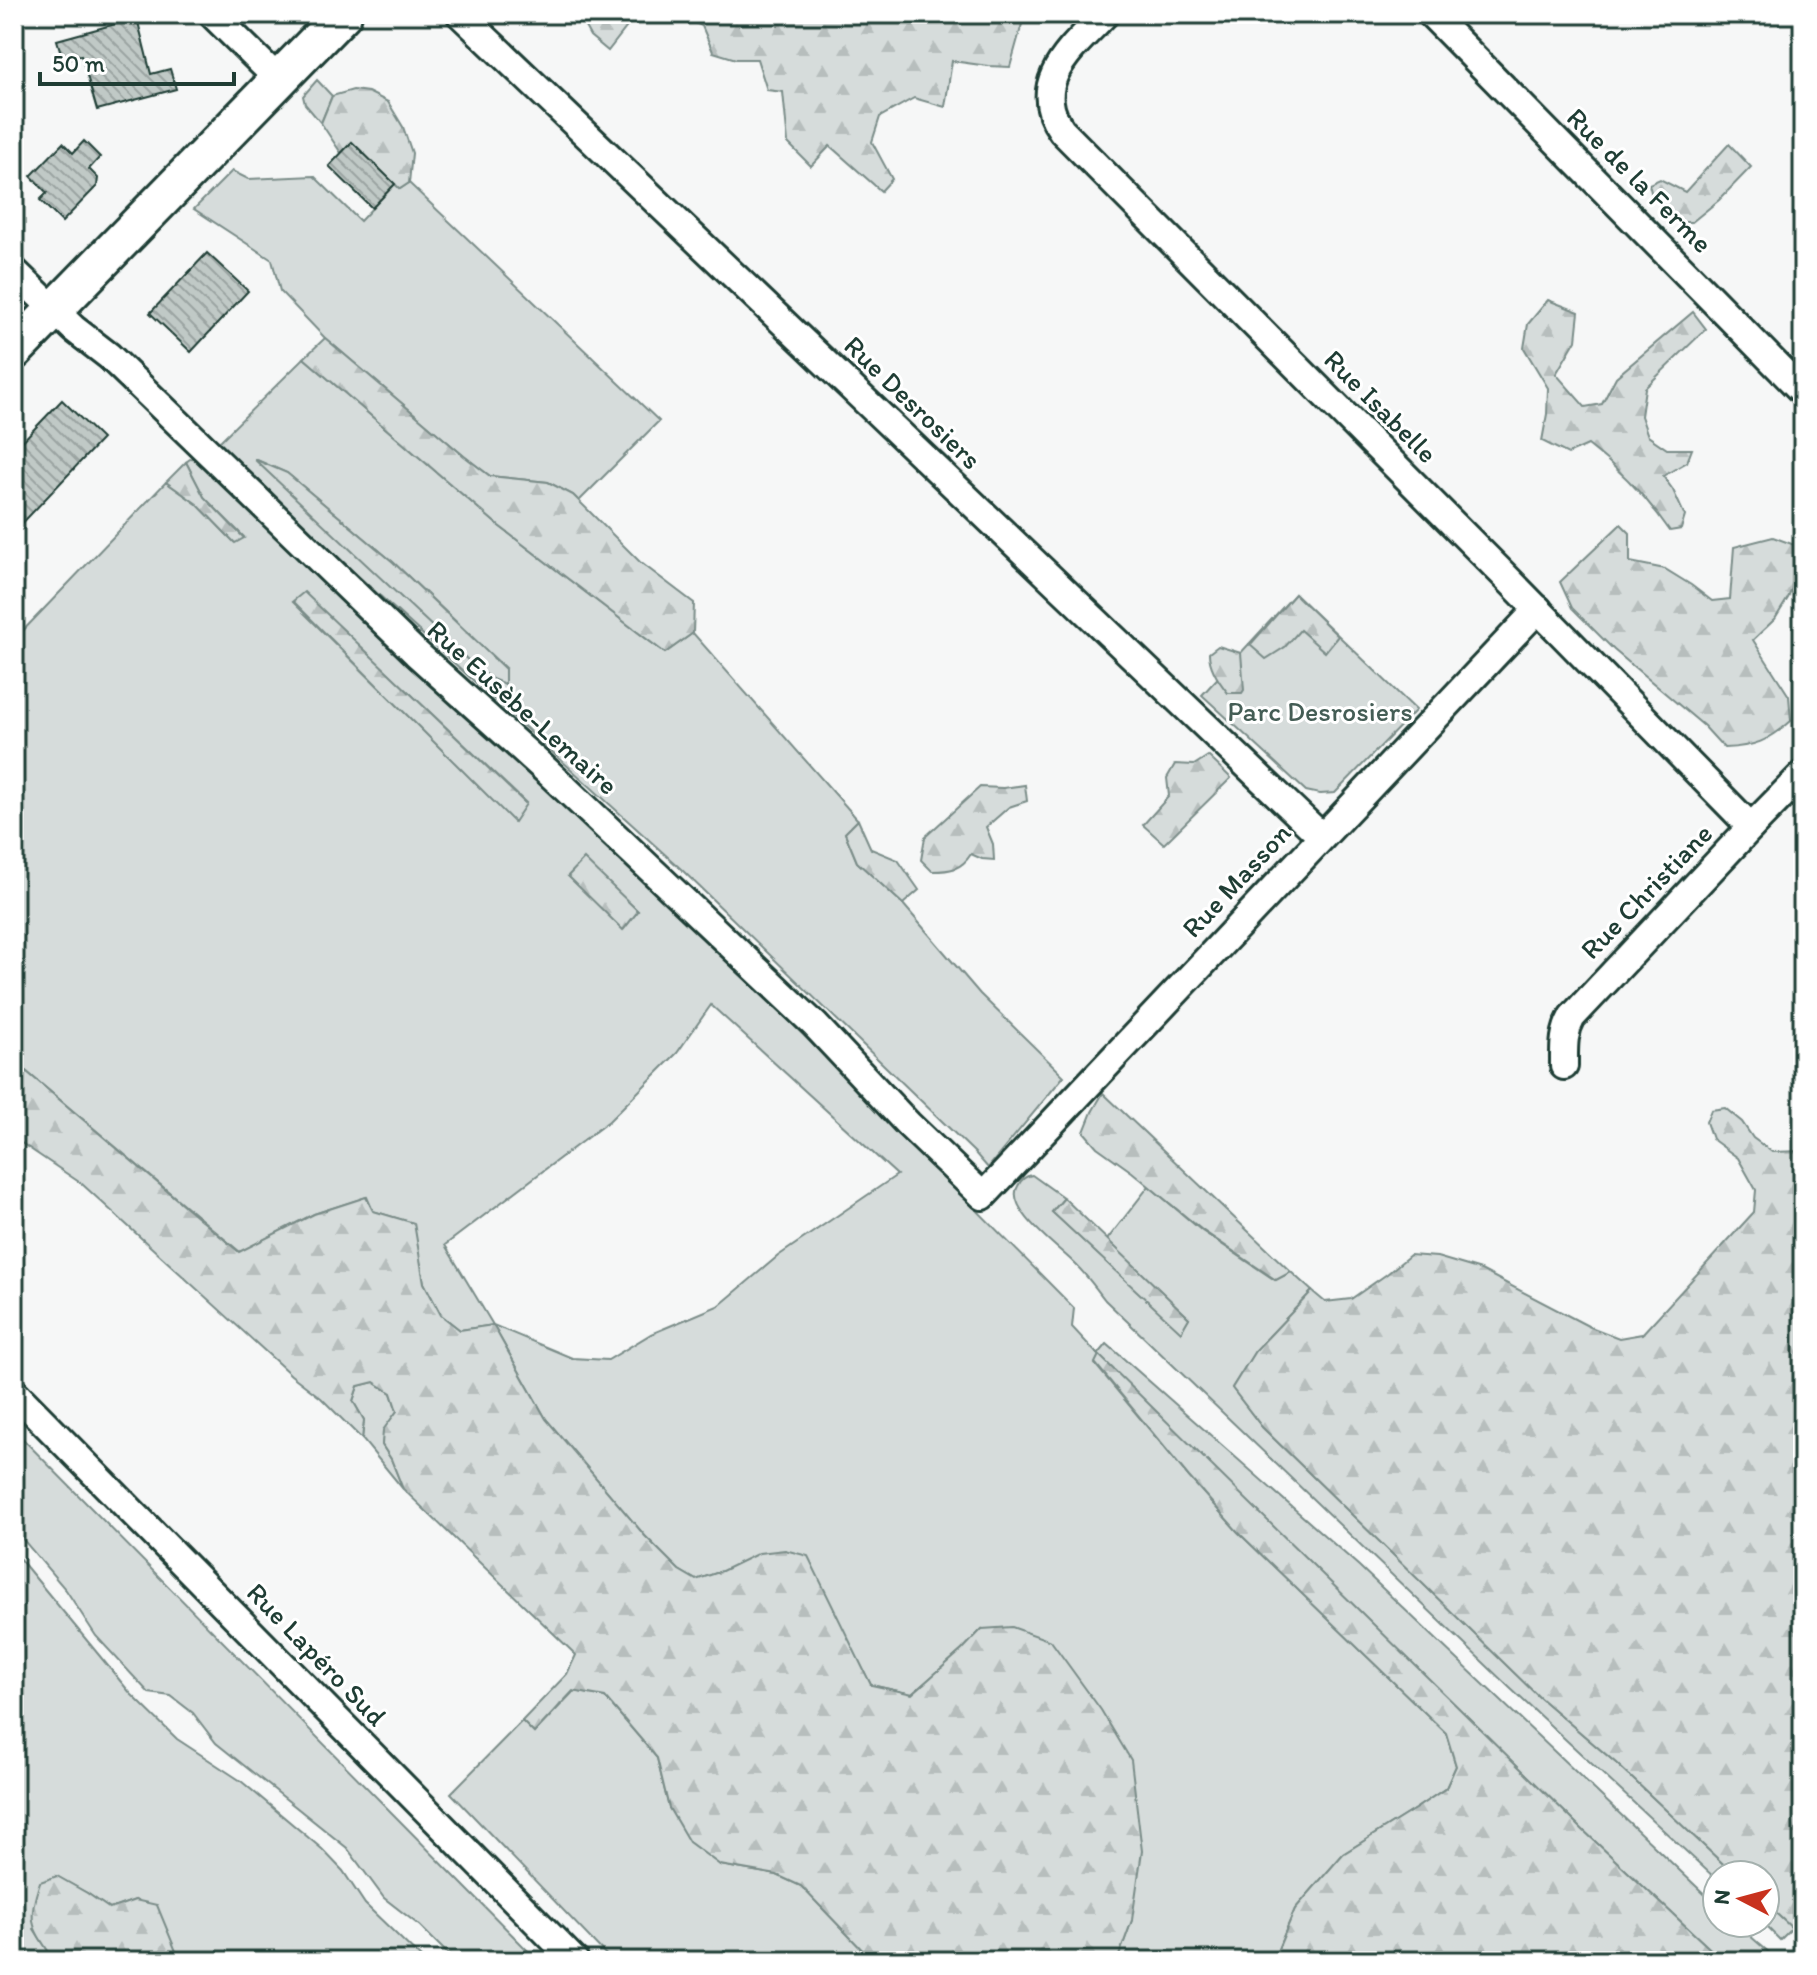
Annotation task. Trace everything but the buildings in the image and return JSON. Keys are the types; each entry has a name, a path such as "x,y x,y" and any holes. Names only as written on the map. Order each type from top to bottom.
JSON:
{"street":[{"path":"212,14 269,90"},
{"path":"14,351 343,14"},
{"name":"Rue Desrosiers","path":"460,14 1322,837"},
{"name":"Rue Isabelle","path":"1105,14 1056,69 1050,90 1056,122 1751,827"},
{"name":"Rue de la Ferme","path":"1431,14 1803,392"},
{"name":"Rue Eusèbe-Lemaire","path":"14,271 74,329 109,356 404,642 703,918 815,1025 908,1124 983,1196"},
{"name":"Rue Masson","path":"983,1196 1538,609"},
{"name":"Rue Christiane","path":"1564,1066 1563,1041 1572,1017 1803,774"},
{"name":"Rue Lapéro Sud","path":"14,1392 575,1961"}],"green space":[{"path":"578,14 672,14 648,23 633,19 608,51 590,36"},
{"path":"674,14 1016,14 1022,24 1010,67 952,61 945,107 914,98 880,117 872,142 892,179 881,191 830,146 811,166 788,143 783,92 767,90 757,59 736,59 713,52 702,26"},
{"path":"317,80 332,96 321,123 305,104 303,96"},
{"path":"353,90 368,92 388,102 403,127 412,153 409,183 400,189 352,142 341,153 321,123 332,96"},
{"path":"1729,144 1751,167 1692,222 1677,222 1652,196 1649,184 1660,179 1685,192"},
{"path":"232,171 248,179 314,176 360,221 395,184 400,189 409,183 659,421 579,501 548,482 490,476 325,338 280,291 272,260 194,209"},
{"path":"1548,300 1579,312 1576,340 1556,374 1585,407 1602,404 1616,377 1693,312 1706,329 1645,388 1641,416 1648,436 1667,449 1692,449 1687,462 1663,476 1685,516 1681,529 1670,531 1632,484 1588,445 1568,454 1542,441 1548,388 1524,348 1528,324"},
{"path":"325,338 490,476 548,482 573,495 640,562 694,603 693,633 665,653 499,526 304,358"},
{"path":"304,358 499,526 665,653 693,633 858,820 845,833 857,862 903,904 980,994 1064,1076 988,1168 681,869 215,446","holes":["257,460 287,473 393,562 505,668 492,679 469,661"]},
{"path":"194,456 364,620 726,957 1074,1308 1072,1327 1098,1355 1107,1344 1359,1566 1701,1891 1701,1939 1754,1939 1779,1961 1723,1961 1584,1831 1099,1356 1095,1364 1238,1532 1446,1733 1456,1766 1446,1788 1343,1854 1295,1909 1273,1961 1117,1961 1132,1920 982,1629 912,1694 871,1685 851,1646 722,1571 696,1580 679,1570 645,1536 546,1419 493,1325 460,1330 441,1315 424,1283 413,1223 373,1211 367,1197 314,1214 240,1252 14,1061 14,640 166,482 197,504 234,542 244,537 204,497 186,462","holes":["304,593 526,803 514,821 293,602","584,860 638,911 624,929 568,876","711,1005 897,1175 778,1256 720,1305 651,1334 608,1360 572,1358 493,1325 445,1245 609,1121 677,1053"]},
{"path":"254,459 287,473 393,562 505,669 505,684 492,679 469,661"},
{"path":"186,462 204,497 244,538 235,543 197,504 166,482"},
{"path":"1621,524 1630,533 1630,562 1665,569 1712,601 1730,599 1734,547 1773,537 1800,547 1802,566 1788,598 1775,619 1753,640 1789,696 1791,721 1783,728 1760,742 1724,748 1704,726 1614,650 1572,608 1560,582"},
{"path":"304,592 526,804 514,822 293,601"},
{"name":"Parc Desrosiers","path":"1295,594 1416,710 1335,793 1306,791 1202,695"},
{"path":"1295,594 1338,636 1325,652 1300,630 1285,647 1266,659 1250,645"},
{"path":"1218,646 1241,653 1242,693 1228,693 1215,674 1209,653"},
{"path":"1208,756 1231,778 1164,844 1143,825 1169,796 1167,778 1175,764 1194,765"},
{"path":"1025,785 1027,801 1009,807 986,827 993,844 994,860 971,854 954,868 932,871 921,860 925,837 980,787"},
{"path":"858,820 871,849 898,860 919,890 903,904 857,862 845,833"},
{"path":"584,859 638,911 623,930 568,876"},
{"path":"14,1061 239,1252 314,1214 366,1197 373,1211 414,1223 424,1283 441,1315 460,1330 493,1325 546,1419 645,1536 679,1570 696,1580 759,1553 785,1550 808,1556 871,1685 912,1694 982,1629 1012,1627 1051,1641 1101,1710 1131,1760 1142,1851 1132,1920 1117,1961 873,1961 801,1886 777,1875 720,1865 689,1842 669,1808 657,1758 605,1697 573,1691 534,1733 522,1721 567,1674 576,1655 403,1489 382,1445 383,1430 397,1411 391,1393 374,1382 358,1386 353,1401 364,1420 362,1439 321,1398 291,1375 82,1184 14,1138"},
{"path":"1103,1093 1291,1272 1276,1280 1202,1230 1097,1147 1084,1132"},
{"path":"1725,1108 1742,1122 1753,1138 1772,1152 1803,1151 1803,1918 1792,1928 1781,1918 1781,1859 1718,1859 1616,1763 1539,1697 1262,1427 1232,1388 1255,1351 1312,1291 1325,1302 1351,1299 1410,1255 1437,1257 1481,1270 1588,1326 1619,1338 1642,1334 1754,1212 1756,1190 1738,1158 1712,1139 1706,1122 1711,1110"},
{"path":"1032,1175 1064,1198 1052,1212 1181,1331 1189,1318 1107,1240 1149,1186 1202,1231 1275,1280 1291,1272 1312,1291 1255,1351 1232,1388 1262,1427 1539,1697 1616,1763 1718,1859 1701,1859 1701,1865 1510,1688 1105,1300 1077,1266 1025,1216 1016,1195 1020,1181"},
{"path":"1064,1198 1189,1318 1181,1332 1052,1212"},
{"path":"1099,1355 1584,1831 1723,1961 1273,1961 1295,1909 1343,1854 1446,1788 1456,1766 1446,1733 1238,1532 1095,1363"},
{"path":"374,1382 391,1393 397,1411 384,1430 382,1445 403,1489 362,1439 364,1420 353,1401 358,1386"},
{"path":"14,1430 538,1961 455,1961 420,1926 384,1898 347,1848 216,1743 193,1713 171,1696 149,1693 96,1636 66,1590 14,1529"},
{"path":"14,1552 131,1694 177,1739 241,1781 322,1849 343,1871 365,1904 424,1961 180,1961 135,1900 110,1909 56,1876 34,1929 55,1961 32,1961 27,1953 14,1953"},
{"path":"574,1691 605,1697 657,1758 669,1808 720,1865 777,1875 801,1886 873,1961 612,1961 451,1793 522,1721 534,1733"},
{"path":"57,1876 110,1909 135,1900 157,1905 180,1961 55,1961 36,1932 33,1907 40,1882"},
{"path":"1781,1918 1792,1928 1781,1939"}]}
